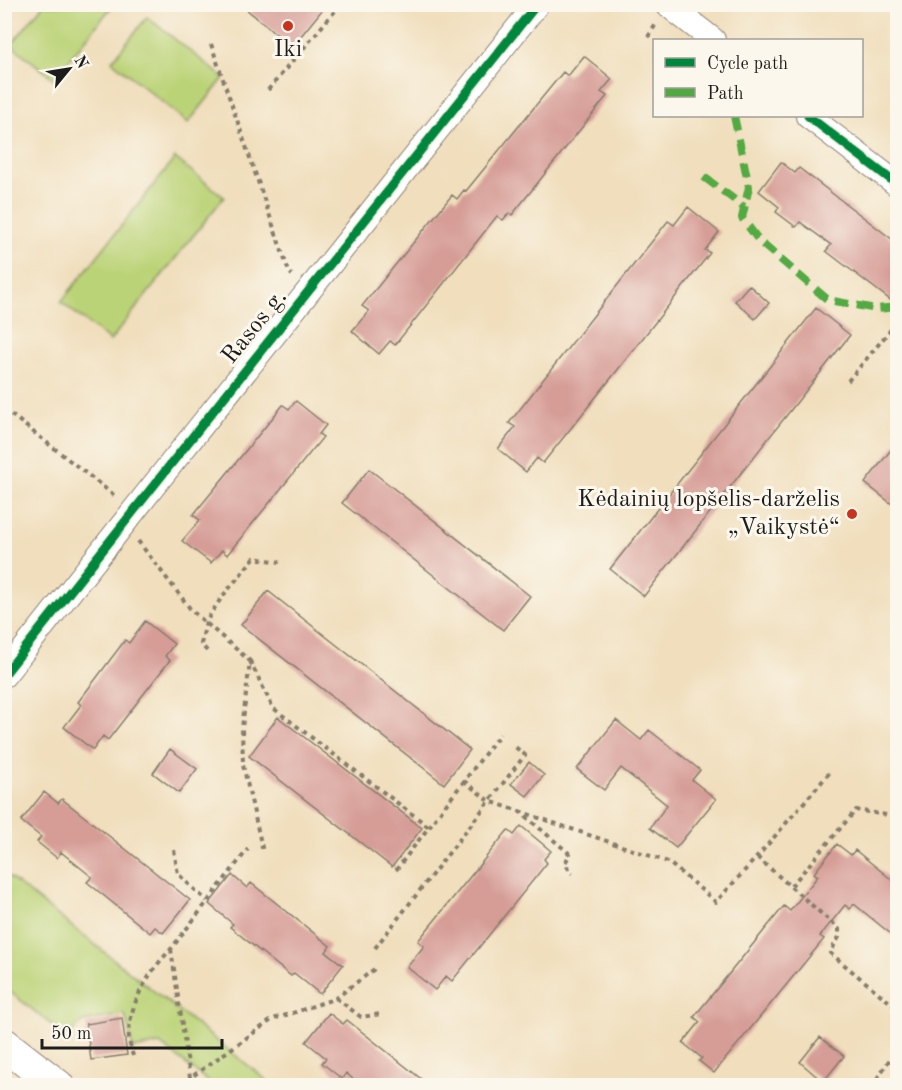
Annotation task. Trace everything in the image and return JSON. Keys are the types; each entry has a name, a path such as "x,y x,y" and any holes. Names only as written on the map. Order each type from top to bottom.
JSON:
{"main road":[{"path":"4,1044 58,1086"}],"street":[{"name":"Rasos g.","path":"4,675 537,4"},
{"path":"667,4 712,39"},
{"path":"809,117 897,186"}],"path":[{"path":"268,90 341,4"},
{"path":"211,44 289,272 310,289"},
{"path":"897,44 893,58 897,61"},
{"path":"848,381 897,321"},
{"path":"4,409 115,496 107,509 124,523 192,610 250,661 273,708 429,827"},
{"path":"207,651 201,644 206,622 222,597 254,558 280,561"},
{"path":"250,661 242,728 243,765 262,852"},
{"path":"396,870 500,734"},
{"path":"375,948 525,755 514,746"},
{"path":"464,781 489,801 668,862 716,902 831,771"},
{"path":"791,886 856,810 897,817"},
{"path":"519,811 570,854 565,862 572,874"},
{"path":"133,1056 128,1034 134,1005 144,983 248,849"},
{"path":"174,850 178,874 207,901"},
{"path":"757,857 839,929 839,937 830,954 897,1009"},
{"path":"171,949 190,1078 273,1019 336,998 377,967"},
{"path":"336,998 361,1017 381,1014"},
{"path":"872,1086 897,1047"}],"green space":[{"path":"43,5 113,5 54,79 11,45"},
{"path":"147,17 224,78 188,123 112,61"},
{"path":"175,158 224,197 110,341 61,302"},
{"path":"4,873 273,1085 213,1085 160,1044 133,1049 125,1014 83,1022 67,1037 5,988"}],"building":[{"name":"Iki","path":"240,4 327,4 292,47"},
{"path":"584,56 612,79 601,92 607,96 512,215 509,213 503,220 497,216 395,345 390,341 379,354 352,331 369,311 362,306 452,195 457,199 464,190 466,191 563,72 568,76"},
{"path":"781,162 795,173 799,168 897,243 897,305 826,251 831,245 800,222 796,227 776,212 779,207 759,191"},
{"path":"688,207 719,232 705,250 710,253 543,463 537,458 526,472 498,449 515,427 509,423 668,221 674,225"},
{"path":"749,285 769,303 755,319 735,301"},
{"path":"816,308 850,335 644,596 610,569"},
{"path":"296,401 326,425 319,434 323,437 227,555 222,550 211,563 182,541 200,520 193,515 283,405 289,409"},
{"path":"897,442 897,508 865,483"},
{"path":"369,469 530,596 503,630 342,503"},
{"path":"268,591 470,750 444,784 241,625"},
{"path":"145,621 174,644 165,656 170,660 108,740 103,736 93,750 64,727 81,705 78,702 125,640 129,643"},
{"path":"278,717 422,828 392,867 249,756"},
{"path":"616,720 641,740 649,730 700,770 692,780 716,799 676,848 650,828 667,805 621,768 604,790 577,769"},
{"path":"170,749 197,769 179,793 153,773"},
{"path":"529,762 544,775 527,796 511,784"},
{"path":"44,792 58,803 62,799 190,900 163,933 155,927 150,933 87,882 92,877 61,852 57,858 37,842 41,837 21,821"},
{"path":"521,826 551,851 544,859 547,863 452,981 446,976 435,990 407,967 424,946 418,941 508,830 514,835"},
{"path":"837,844 851,855 855,850 897,884 897,939 854,904 850,909 845,905 820,936 824,939 714,1073 699,1061 702,1058 683,1043 700,1022 694,1017 784,906 790,911 818,876 814,873"},
{"path":"232,875 247,888 251,883 330,946 326,952 343,965 320,994 294,973 291,976 230,927 233,924 209,904"},
{"path":"329,1013 343,1024 347,1020 430,1086 361,1086 346,1073 342,1079 322,1063 326,1058 306,1042"},
{"path":"122,1018 127,1055 91,1060 86,1024"},
{"path":"820,1037 844,1056 823,1082 800,1062"}],"marked path":[{"path":"734,117 749,187 742,218 760,242 828,300 876,309 898,307"},
{"path":"704,177 744,207"}],"cycle path":[{"path":"4,675 537,4"},
{"path":"809,117 898,185"}],"place":[{"name":"Iki","path":"288,26"},
{"name":"Kėdainių lopšelis-darželis „Vaikystė“","path":"852,514"}]}
